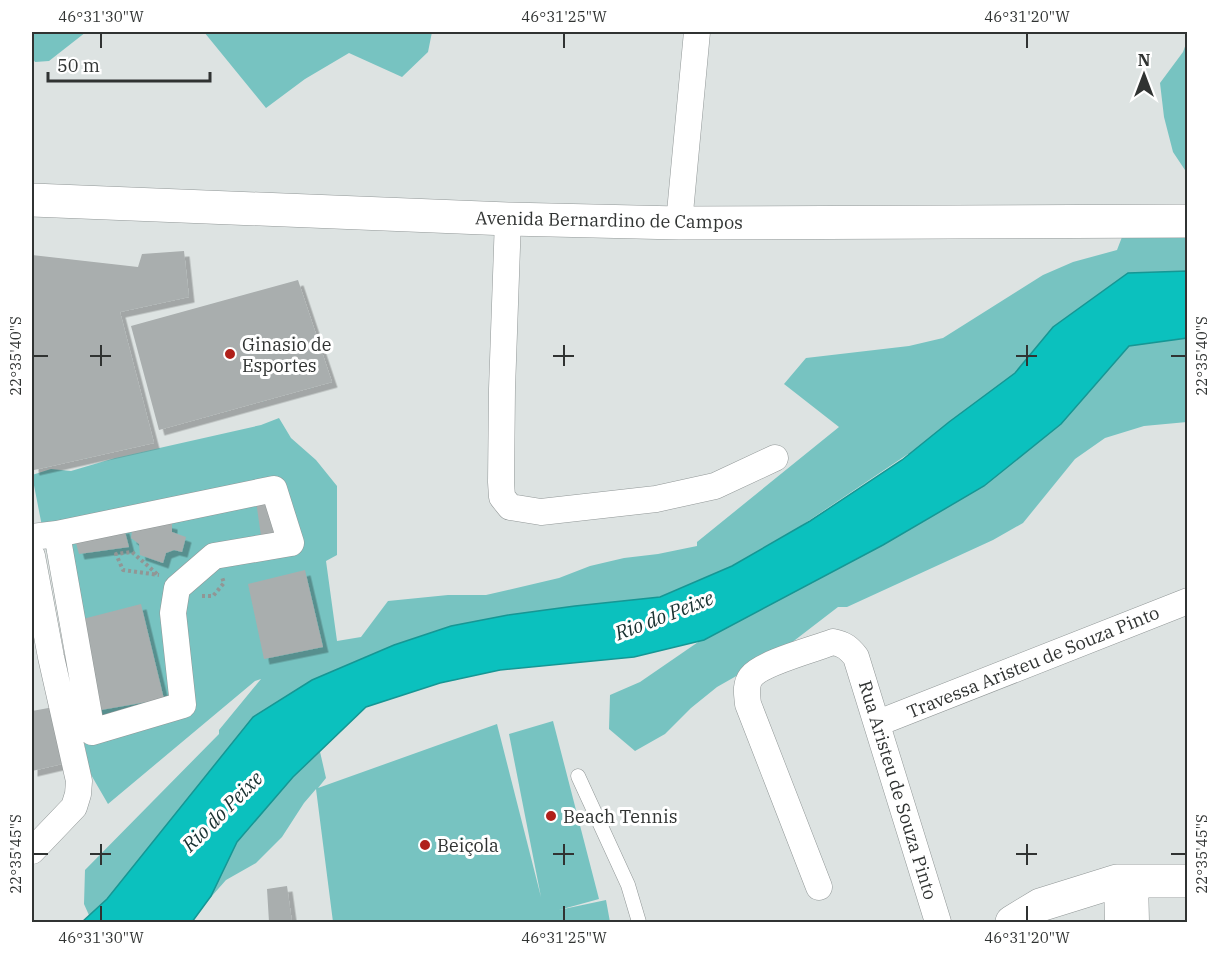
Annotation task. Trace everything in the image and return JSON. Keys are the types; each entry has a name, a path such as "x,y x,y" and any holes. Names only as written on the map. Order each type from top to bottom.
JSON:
{"street":[{"path":"678,223 696,32"},
{"name":"Avenida Bernardino de Campos","path":"32,200 508,219 678,223 1188,221"},
{"path":"508,219 501,497 510,507 540,512 656,499 715,486 775,458"},
{"path":"32,537 57,534 274,489 291,543 214,556 177,588 173,613 183,705 92,732 57,534"},
{"path":"32,556 41,658 79,781 74,807 32,850"},
{"name":"Travessa Aristeu de Souza Pinto","path":"878,723 1188,600"},
{"name":"Rua Aristeu de Souza Pinto","path":"819,887 748,704 746,687 751,676 762,668 833,642 843,644 856,657 938,922"},
{"path":"1118,922 1126,881"},
{"path":"1126,881 1136,922"},
{"path":"1012,922 1041,905 1126,881 1188,881"}],"lane":[{"path":"578,776 628,885 639,922"}],"shaded area":[{"path":"32,32 86,32 49,61 35,62 32,57"},
{"path":"204,32 432,32 428,52 402,77 349,53 305,79 266,108"},
{"path":"1187,41 1188,173 1173,152 1164,117 1160,83 1183,52"},
{"path":"1187,226 1187,422 1144,426 1105,438 1075,459 1023,523 993,540 847,607 838,607 782,650 717,687 691,708 665,734 635,751 609,729 610,695 640,682 959,463 908,454 701,593 430,646 318,743 326,778 318,788 497,724 541,897 509,734 553,721 599,899 559,910 606,900 610,922 333,922 316,789 282,837 256,863 226,880 189,922 92,922 84,904 85,870 219,734 219,730 261,679 255,681 108,804 90,773 32,475 51,469 71,471 115,458 261,425 279,418 291,438 316,460 337,486 337,555 326,561 337,641 361,637 388,601 448,595 486,595 559,578 590,566 624,558 697,546 697,542 839,427 784,384 806,358 909,346 943,338 1043,275 1073,262 1117,250 1122,237"}],"water":[{"name":"Rio do Peixe","path":"1187,271 1187,338 1129,346 1061,424 984,486 883,545 704,640 634,657 500,670 440,683 366,707 293,777 237,842 211,896 192,922 82,922 107,899 253,717 312,680 394,645 451,626 508,615 660,597 732,566 810,521 902,460 1015,373 1053,327 1128,273"}],"building":[{"path":"184,251 189,297 120,312 154,443 34,470 32,460 32,255 138,267 142,254"},
{"name":"Ginasio de Esportes","path":"298,280 332,382 159,430 131,326"},
{"path":"274,492 285,536 262,543 255,494"},
{"path":"153,520 172,524 172,532 186,537 182,552 174,550 166,553 163,563 140,555 139,544 131,538 133,524"},
{"path":"124,528 129,547 79,554 74,536"},
{"path":"305,570 323,647 264,659 248,584"},
{"path":"141,604 164,699 95,711 75,621"},
{"path":"54,707 62,764 32,771 32,711"},
{"path":"287,886 292,922 269,922 267,889"}],"place":[{"name":"Ginasio de Esportes","path":"230,354"},
{"name":"Beach Tennis","path":"551,816"},
{"name":"Beiçola","path":"425,845"}]}
